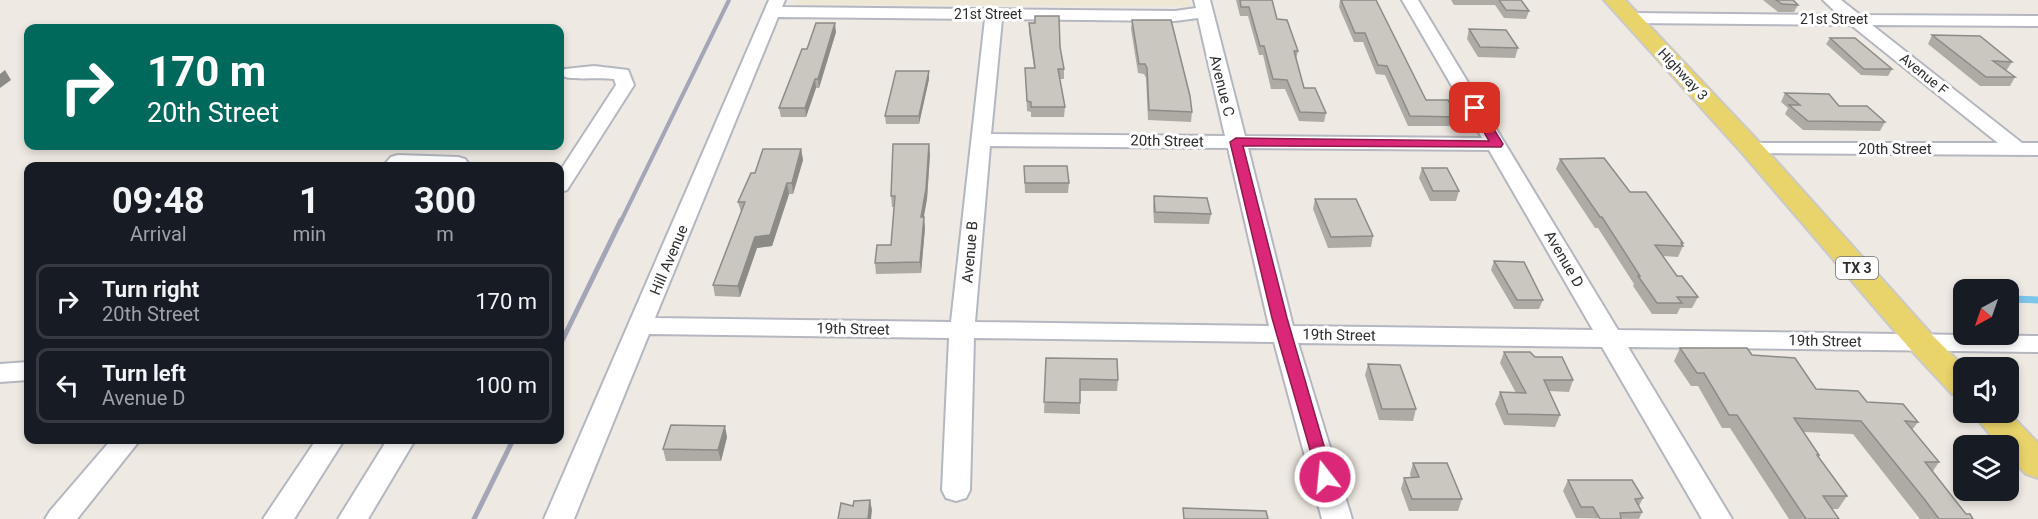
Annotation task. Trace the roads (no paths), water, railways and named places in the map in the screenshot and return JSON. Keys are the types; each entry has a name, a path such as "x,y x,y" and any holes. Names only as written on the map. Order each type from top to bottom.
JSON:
{"main road":[{"name":"Highway 3","path":"1614,0 1752,149"},
{"name":"TX 3","path":"1752,149 1922,343 1953,375"},
{"path":"1998,423 2038,465"}],"street":[{"name":"Avenue D","path":"1410,0 1717,519"},
{"name":"Avenue F","path":"1832,0 2017,149"},
{"name":"21st Street","path":"774,6 994,14 1175,16 1203,6"},
{"name":"Hill Avenue","path":"559,519 774,6"},
{"name":"Avenue C","path":"1203,6 1284,334 1337,519"},
{"name":"Avenue B","path":"956,490 962,330 994,14"},
{"name":"21st Street","path":"1630,18 2038,21"},
{"path":"564,180 625,85 622,74 594,70 572,73"},
{"name":"20th Street","path":"980,140 1497,144"},
{"name":"20th Street","path":"1752,149 2038,149"},
{"path":"397,162 428,162"},
{"name":"19th Street","path":"640,326 2038,344"},
{"path":"0,373 24,371"},
{"path":"60,519 123,444"},
{"path":"278,519 327,444"},
{"path":"353,519 399,444"}],"waterway":[{"path":"2019,299 2038,300"}],"railway":[{"path":"621,221 729,0"},
{"path":"564,337 621,220"},
{"path":"474,519 511,444"}]}
